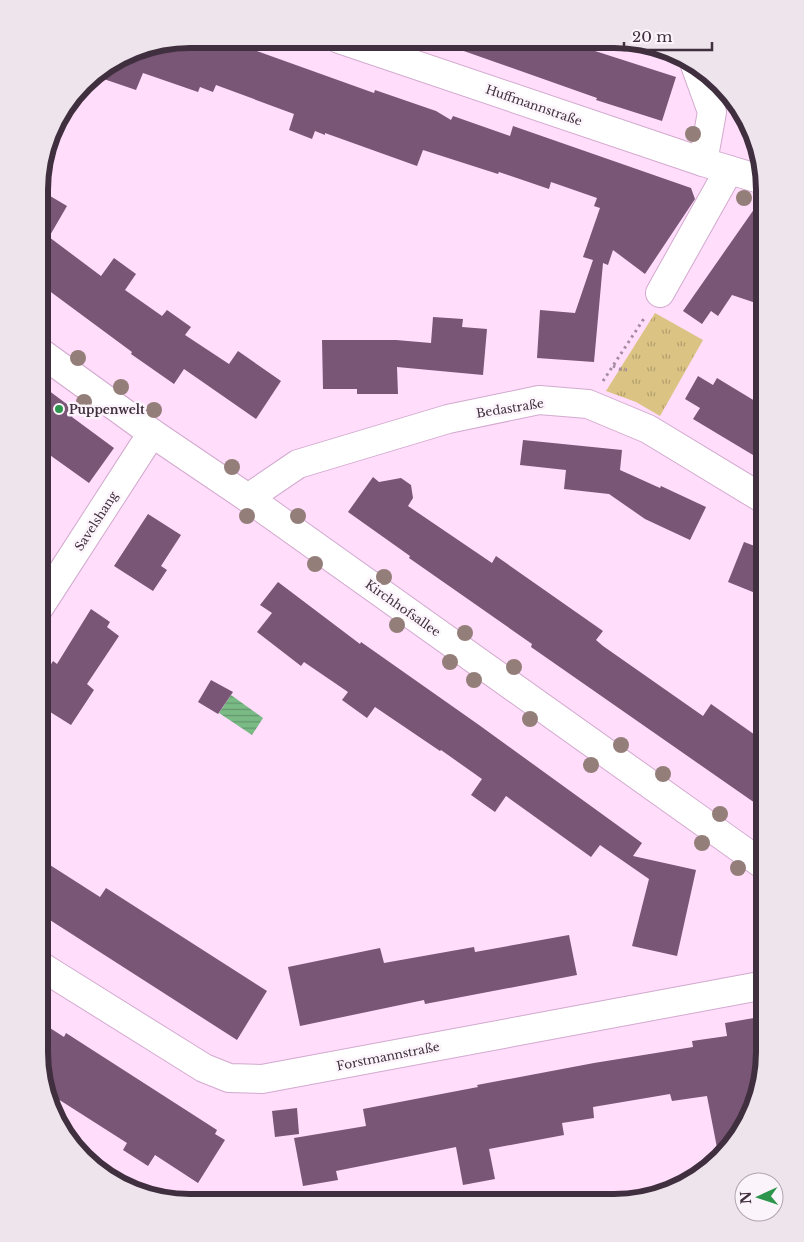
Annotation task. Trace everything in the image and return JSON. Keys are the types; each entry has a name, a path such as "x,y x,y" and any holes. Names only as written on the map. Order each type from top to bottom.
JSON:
{"street":[{"name":"Huffmannstraße","path":"363,47 703,162 755,178"},
{"path":"703,162 724,110 705,80"},
{"path":"660,293 729,170"},
{"name":"Kirchhofsallee","path":"47,357 756,860"},
{"name":"Bedastraße","path":"248,498 298,464 448,419 539,400 588,404 648,429 756,495"},
{"name":"Savelshang","path":"47,596 152,433"},
{"name":"Forstmannstraße","path":"47,970 204,1068 229,1078 262,1080 756,987"}],"path":[{"path":"620,356 660,293"},
{"path":"613,366 627,370"}],"green space":[{"path":"655,313 703,340 660,416 636,402 606,391"}],"shaded area":[{"path":"231,695 263,718 252,735 219,713"}],"building":[{"path":"189,47 245,47 374,93 375,90 436,111 451,120 453,116 510,136 513,126 691,188 695,199 645,274 613,250 608,265 603,263 594,362 537,358 540,310 575,313 593,260 583,257 600,208 594,206 597,198 551,182 549,189 423,150 417,166 325,133 325,135 315,131 312,139 289,130 294,114 216,85 213,92 200,87 198,92 143,73 136,90 102,78 118,66 153,52"},
{"path":"452,47 596,47 595,51 676,77 662,121 596,100 597,98"},
{"path":"47,194 67,206 49,237 101,276 114,258 136,274 125,290 162,316 167,310 191,327 185,335 229,364 238,351 281,381 256,419 184,369 174,384 131,354 132,352 47,289"},
{"path":"756,206 756,303 732,295 718,316 711,311 702,324 683,311"},
{"path":"433,317 463,319 462,327 487,329 483,375 397,367 398,394 357,394 357,389 323,389 322,340 396,340 431,343"},
{"path":"698,376 713,385 717,378 756,402 756,450 753,455 693,419 700,408 685,399"},
{"path":"47,389 76,411 72,417 114,448 89,483 47,453"},
{"path":"523,440 622,450 620,470 660,488 661,486 706,507 690,540 645,519 609,494 564,489 566,470 520,465"},
{"path":"373,477 379,482 401,478 411,485 413,498 408,506 492,563 496,556 603,631 596,640 603,646 703,716 711,704 756,736 756,804 531,647 532,644 409,558 410,556 348,512"},
{"path":"148,514 181,535 161,566 167,570 153,591 114,566"},
{"path":"744,542 756,547 756,593 728,582"},
{"path":"278,582 360,644 361,642 479,725 642,843 633,856 696,870 677,956 632,946 649,879 600,845 591,857 506,796 495,812 471,795 482,779 375,707 367,718 342,700 348,692 304,662 301,666 257,632 272,613 260,605"},
{"path":"91,609 110,622 107,627 119,636 87,684 94,690 71,725 47,710 47,670 53,661 57,664"},
{"path":"211,680 233,692 218,714 198,702"},
{"path":"47,863 100,897 106,888 267,991 237,1040 47,918"},
{"path":"569,935 577,975 425,1004 424,1000 300,1026 288,967 380,948 384,963 474,947 475,952"},
{"path":"756,1018 756,1062 754,1080 742,1115 733,1131 717,1150 707,1096 672,1101 670,1094 593,1107 594,1118 562,1123 564,1135 489,1149 495,1179 463,1185 456,1147 336,1171 338,1180 303,1186 294,1138 366,1126 363,1109 594,1063 693,1047 692,1041 727,1036 725,1023"},
{"path":"47,1026 64,1037 66,1033 217,1130 215,1134 225,1140 198,1183 155,1155 148,1166 123,1150 127,1143 55,1097 50,1080 47,1053"},
{"path":"297,1108 299,1134 275,1137 272,1111"}],"place":[{"name":"Puppenwelt","path":"59,409"}]}
